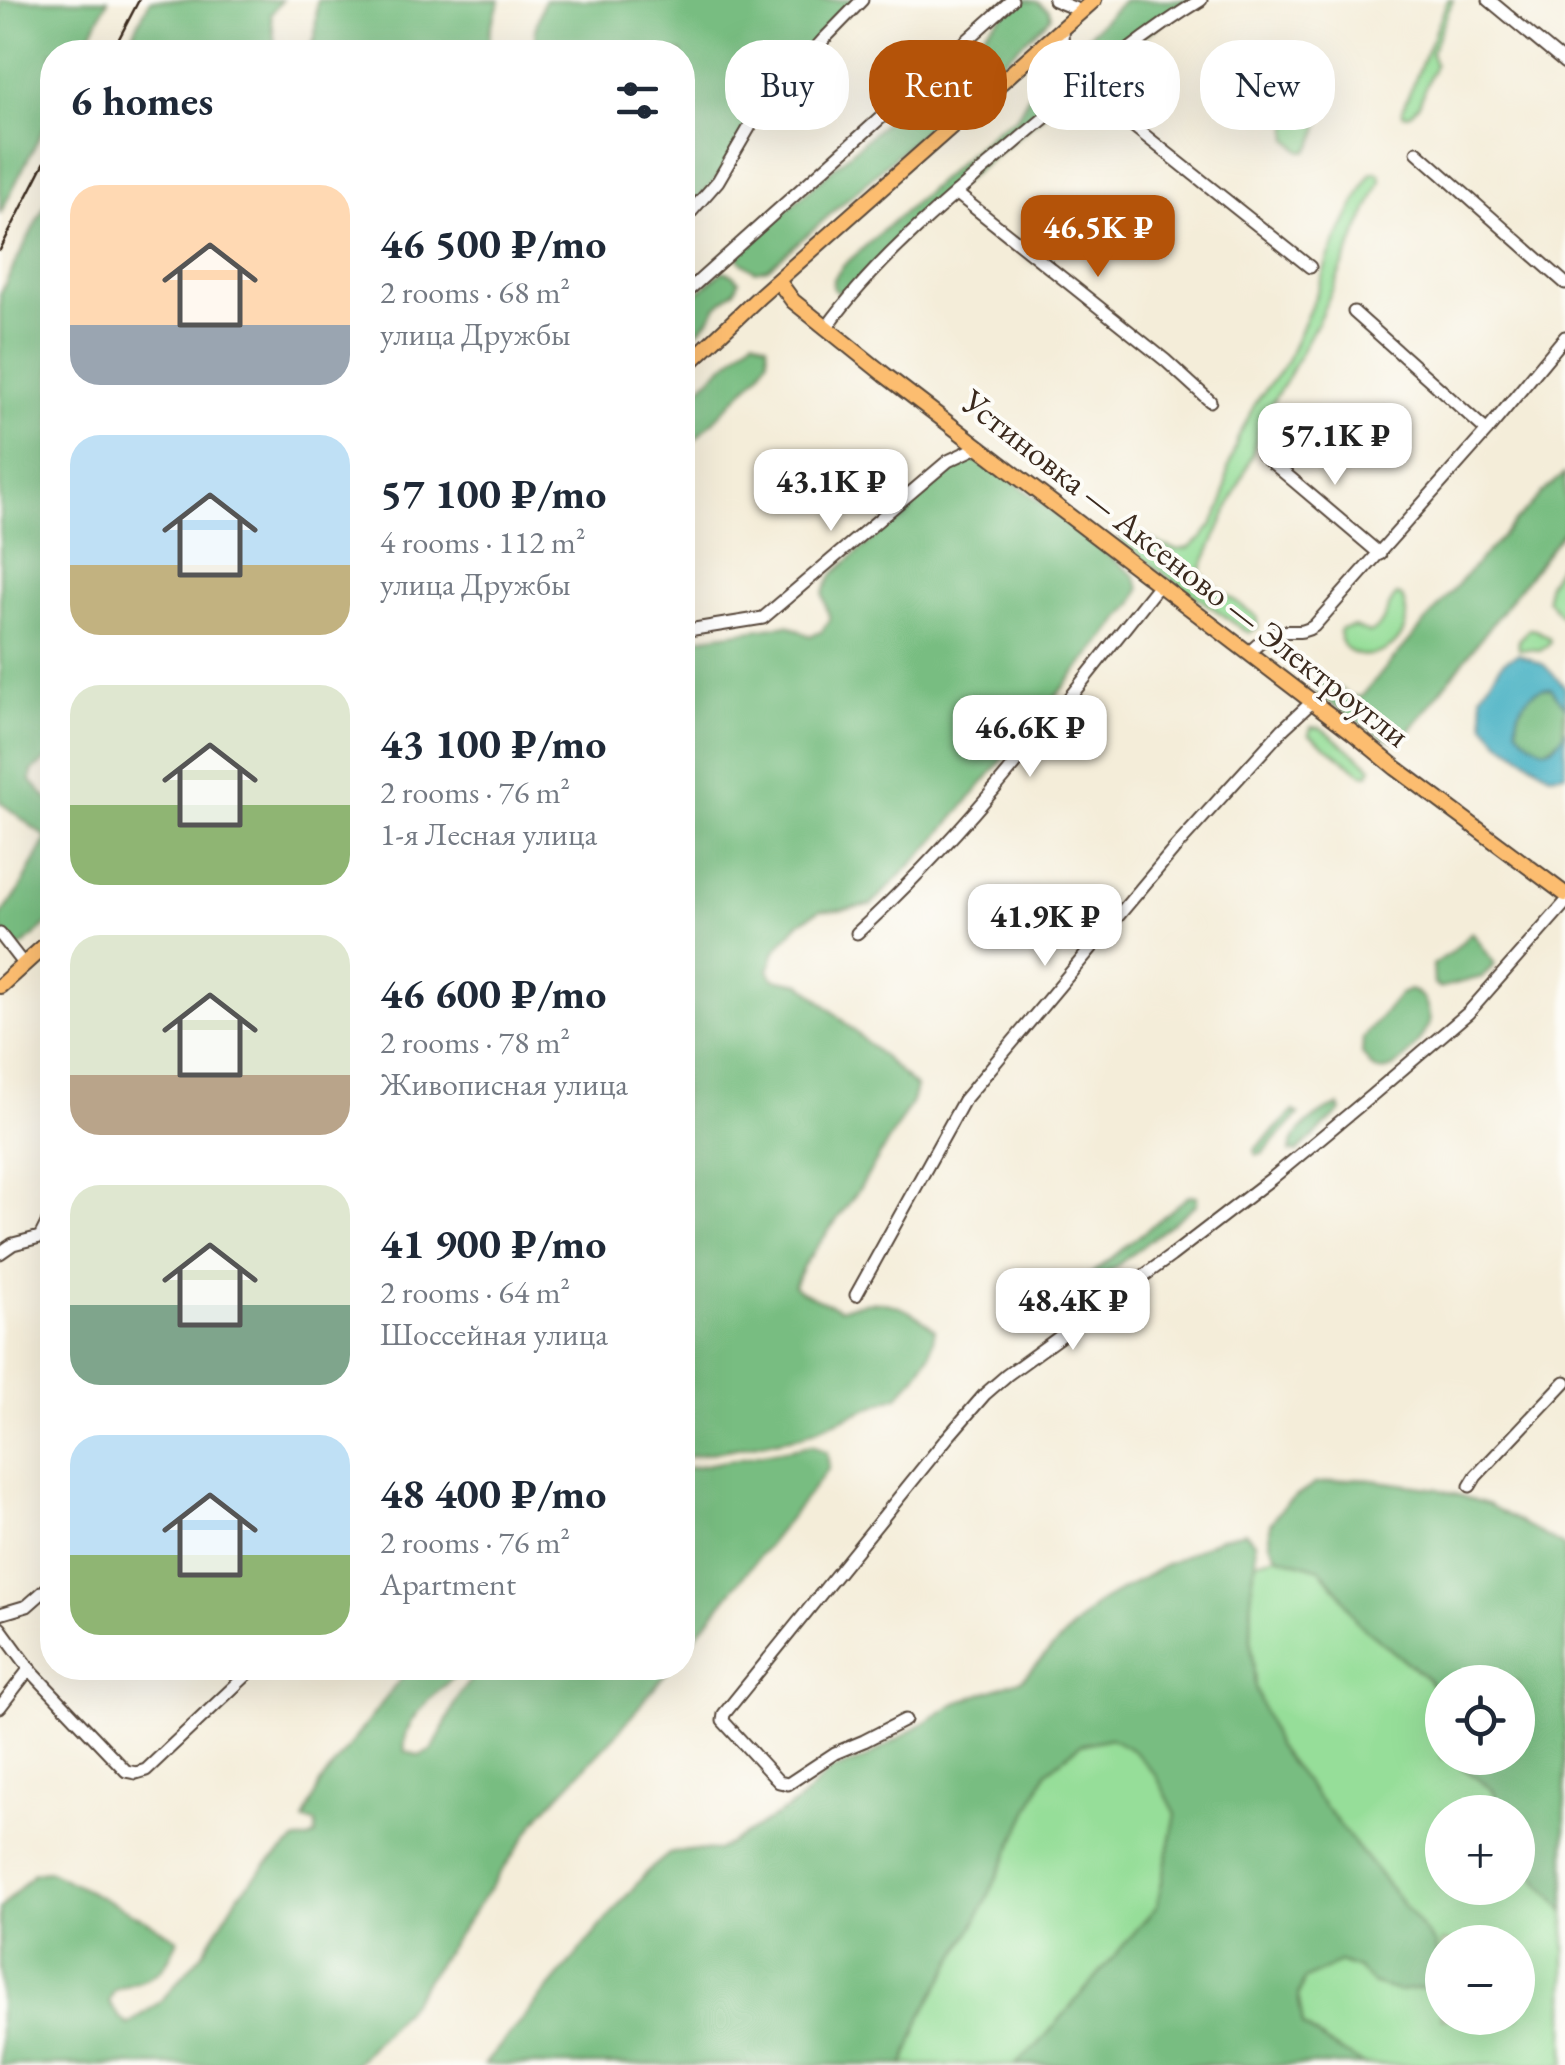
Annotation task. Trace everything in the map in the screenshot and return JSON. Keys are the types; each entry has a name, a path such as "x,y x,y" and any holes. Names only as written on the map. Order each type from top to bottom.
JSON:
{"main road":[{"path":"695,358 1094,0"},
{"name":"Устиновка — Аксеново — Электроугли","path":"779,282 793,302 1158,586 1565,894"},
{"path":"0,986 40,950"}],"street":[{"path":"695,211 718,181 756,116 862,0"},
{"path":"695,284 1012,0"},
{"path":"1054,0 1081,11"},
{"path":"1144,40 1201,0"},
{"path":"1489,0 1565,63"},
{"path":"1062,29 1062,40"},
{"path":"827,328 852,294 956,192 1030,130"},
{"path":"1138,130 1310,267"},
{"path":"1417,152 1565,282"},
{"path":"956,192 1165,360 1210,401"},
{"path":"1354,312 1487,431"},
{"path":"1248,653 1278,632 1304,633 1314,626 1565,337"},
{"path":"695,629 763,618 948,461 980,446"},
{"path":"1262,454 1380,554"},
{"path":"857,933 907,888 992,794 1158,586"},
{"path":"856,1295 964,1100 1175,848 1312,702"},
{"path":"905,1720 835,1753 788,1784 779,1782 723,1721 724,1714 874,1526 985,1394 1271,1179 1371,1096 1468,1013 1565,903"},
{"path":"0,934 24,965"},
{"path":"0,1253 13,1244 40,1238"},
{"path":"1470,1486 1565,1382"},
{"path":"0,1614 27,1606 40,1595"},
{"path":"0,1628 40,1679"},
{"path":"0,1707 30,1668"},
{"path":"41,1680 126,1771 136,1773 156,1762 241,1680"}],"green space":[{"path":"0,0 108,0 88,40 40,40 40,136 0,214"},
{"path":"150,0 282,0 271,14 274,40 130,40"},
{"path":"317,0 500,0 489,40 315,39"},
{"path":"544,0 857,0 818,40 725,40 725,130 752,130 695,204 695,40 535,40"},
{"path":"1023,0 1037,2 1051,16 1007,57 1007,40 976,40"},
{"path":"1124,0 1192,0 1138,40 1083,40"},
{"path":"1448,0 1453,0 1431,53 1435,65 1419,104 1409,115 1403,114 1403,108"},
{"path":"1027,98 1027,128 947,195 846,292 833,289 833,280 843,266 996,130 1007,130 1007,123 1016,118"},
{"path":"876,130 925,130 768,268 755,271 739,260 739,252"},
{"path":"1318,130 1307,151 1300,150 1289,139 1289,131"},
{"path":"1376,172 1381,181 1320,317 1263,417 1252,455 1200,572 1256,616 1258,627 1249,633 1121,541 1121,531 1127,527 1177,550 1189,548 1213,524 1223,503 1238,438 1256,402 1286,363 1329,256 1370,174"},
{"path":"40,215 40,765 32,771 31,781 40,791 40,833 0,802 0,294"},
{"path":"723,271 739,281 695,334 695,295"},
{"path":"754,338 767,344 768,358 760,373 695,440 695,392"},
{"path":"972,459 989,462 1135,576 1140,589 1133,604 932,844 871,905 820,910 799,923 775,951 769,970 773,979 802,984 916,1087 912,1102 860,1188 803,1266 794,1286 840,1309 879,1302 913,1313 935,1330 930,1354 898,1396 801,1436 695,1456 695,638 788,625 810,636 821,632 830,620 823,594 832,575 951,471"},
{"path":"1565,474 1565,529 1405,737 1383,737 1321,697 1317,686 1327,681 1351,696 1361,697 1467,574 1543,492"},
{"path":"1565,556 1565,617 1547,599 1548,584"},
{"path":"1397,595 1402,597 1406,618 1402,634 1392,646 1365,655 1352,652 1343,644 1340,629 1354,627 1369,633 1375,630"},
{"path":"1529,629 1549,638 1550,643 1540,650 1519,649 1518,640"},
{"path":"1539,688 1551,688 1565,706 1563,737 1544,749 1517,729 1522,705"},
{"path":"1311,727 1321,728 1372,767 1369,774 1362,773 1309,734"},
{"path":"40,851 40,931 17,948 0,929 0,917"},
{"path":"1472,932 1495,964 1482,977 1439,988 1434,984 1433,965"},
{"path":"1409,990 1423,998 1430,1022 1406,1057 1380,1071 1362,1054 1363,1038 1400,994"},
{"path":"1339,1106 1341,1111 1297,1152 1290,1152 1295,1137 1308,1123"},
{"path":"1294,1111 1299,1115 1262,1154 1256,1155 1254,1150"},
{"path":"1190,1195 1197,1196 1197,1204 1084,1291 1080,1288 1085,1279"},
{"path":"812,1445 827,1452 829,1468 695,1637 695,1467"},
{"path":"1357,1478 1438,1489 1487,1504 1565,1547 1565,1911 1535,1876 1535,1795 1496,1795 1473,1775 1535,1775 1535,1665 1425,1665 1425,1677 1357,1622 1320,1569 1277,1556 1270,1543 1270,1524 1285,1504 1315,1484"},
{"path":"1245,1532 1255,1542 1251,1638 1255,1687 1277,1747 1425,1932 1425,1987 1398,1991 1374,1984 1358,1969 1339,1962 1304,1980 1298,1995 1303,2025 1365,2065 1014,2065 1038,2045 1157,1906 1176,1814 1157,1777 1135,1752 1110,1738 1080,1745 1047,1771 976,1922 922,2015 904,2065 484,2065 646,1873 669,1854 717,1851 796,1804 830,1771 865,1759 956,1703 1022,1679 1097,1604 1220,1538"},
{"path":"1277,1556 1320,1569 1357,1622 1425,1678 1425,1775 1472,1775 1496,1795 1425,1795 1425,1905 1535,1905 1535,1876 1565,1911 1565,2065 1365,2065 1303,2025 1298,1995 1304,1980 1339,1962 1358,1969 1374,1984 1425,1968 1425,2035 1535,2035 1535,1925 1425,1925 1425,1932 1277,1747 1255,1687 1252,1582 1256,1561"},
{"path":"400,1680 450,1680 424,1705 409,1727 405,1751 419,1756 432,1751 470,1680 660,1680 620,1730 542,1813 411,2002 354,2065 0,2065 0,1909 34,1873 48,1871 178,1939 166,1963 154,1975 114,1991 109,2002 128,2025 161,2001 203,1953 238,1896 267,1864 297,1840 316,1835 316,1823 304,1821 320,1784"},
{"path":"1111,1738 1135,1751 1157,1777 1176,1814 1157,1906 1038,2045 1014,2065 904,2065 922,2015 976,1922 1047,1771 1080,1745"}],"water":[{"path":"1518,654 1544,665 1565,687 1565,706 1551,688 1530,695 1521,707 1517,729 1536,746 1549,748 1565,729 1565,773 1550,775 1500,741 1485,724 1481,694 1503,662"}],"railway":[{"path":"118,40 139,0"},
{"path":"0,250 40,172"}]}
